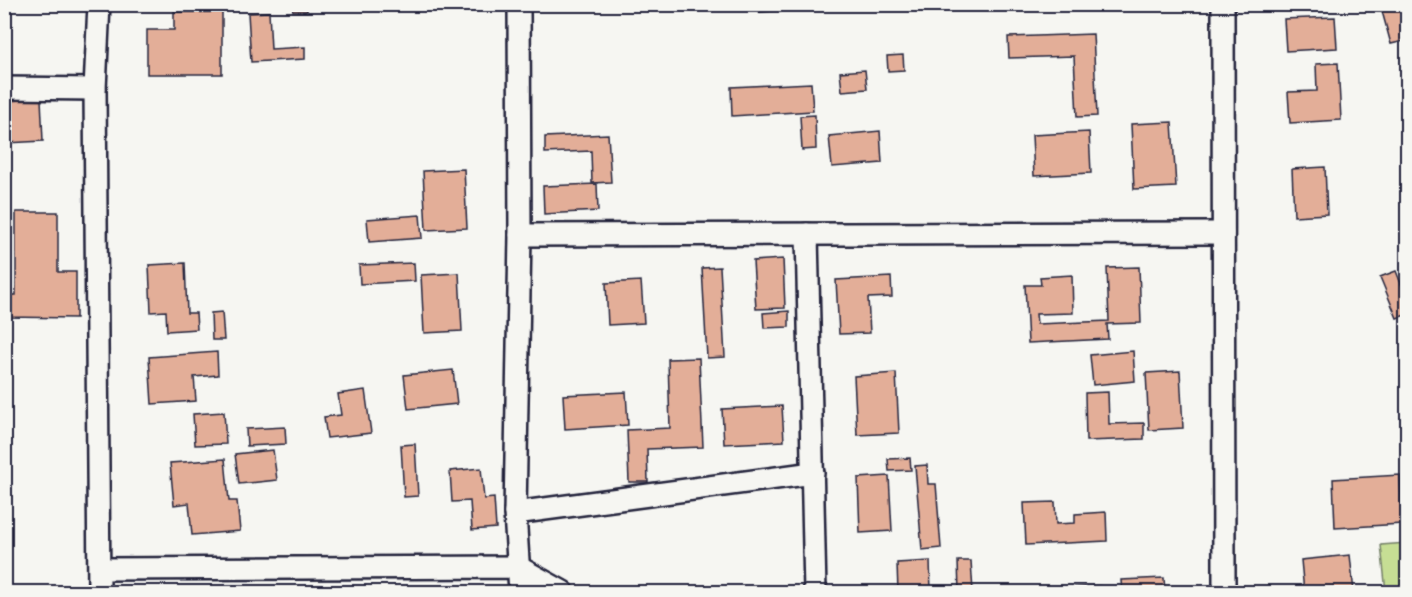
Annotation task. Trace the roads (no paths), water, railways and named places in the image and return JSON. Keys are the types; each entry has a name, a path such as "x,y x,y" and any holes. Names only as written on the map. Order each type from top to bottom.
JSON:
{"street":[{"path":"99,4 95,88 99,592"},
{"path":"519,4 520,235 515,513 520,592"},
{"path":"1223,4 1224,592"},
{"path":"4,88 95,88"},
{"path":"520,235 1223,233"},
{"path":"807,234 815,592"},
{"path":"515,513 813,473"},
{"path":"100,569 518,567 564,592"}]}
